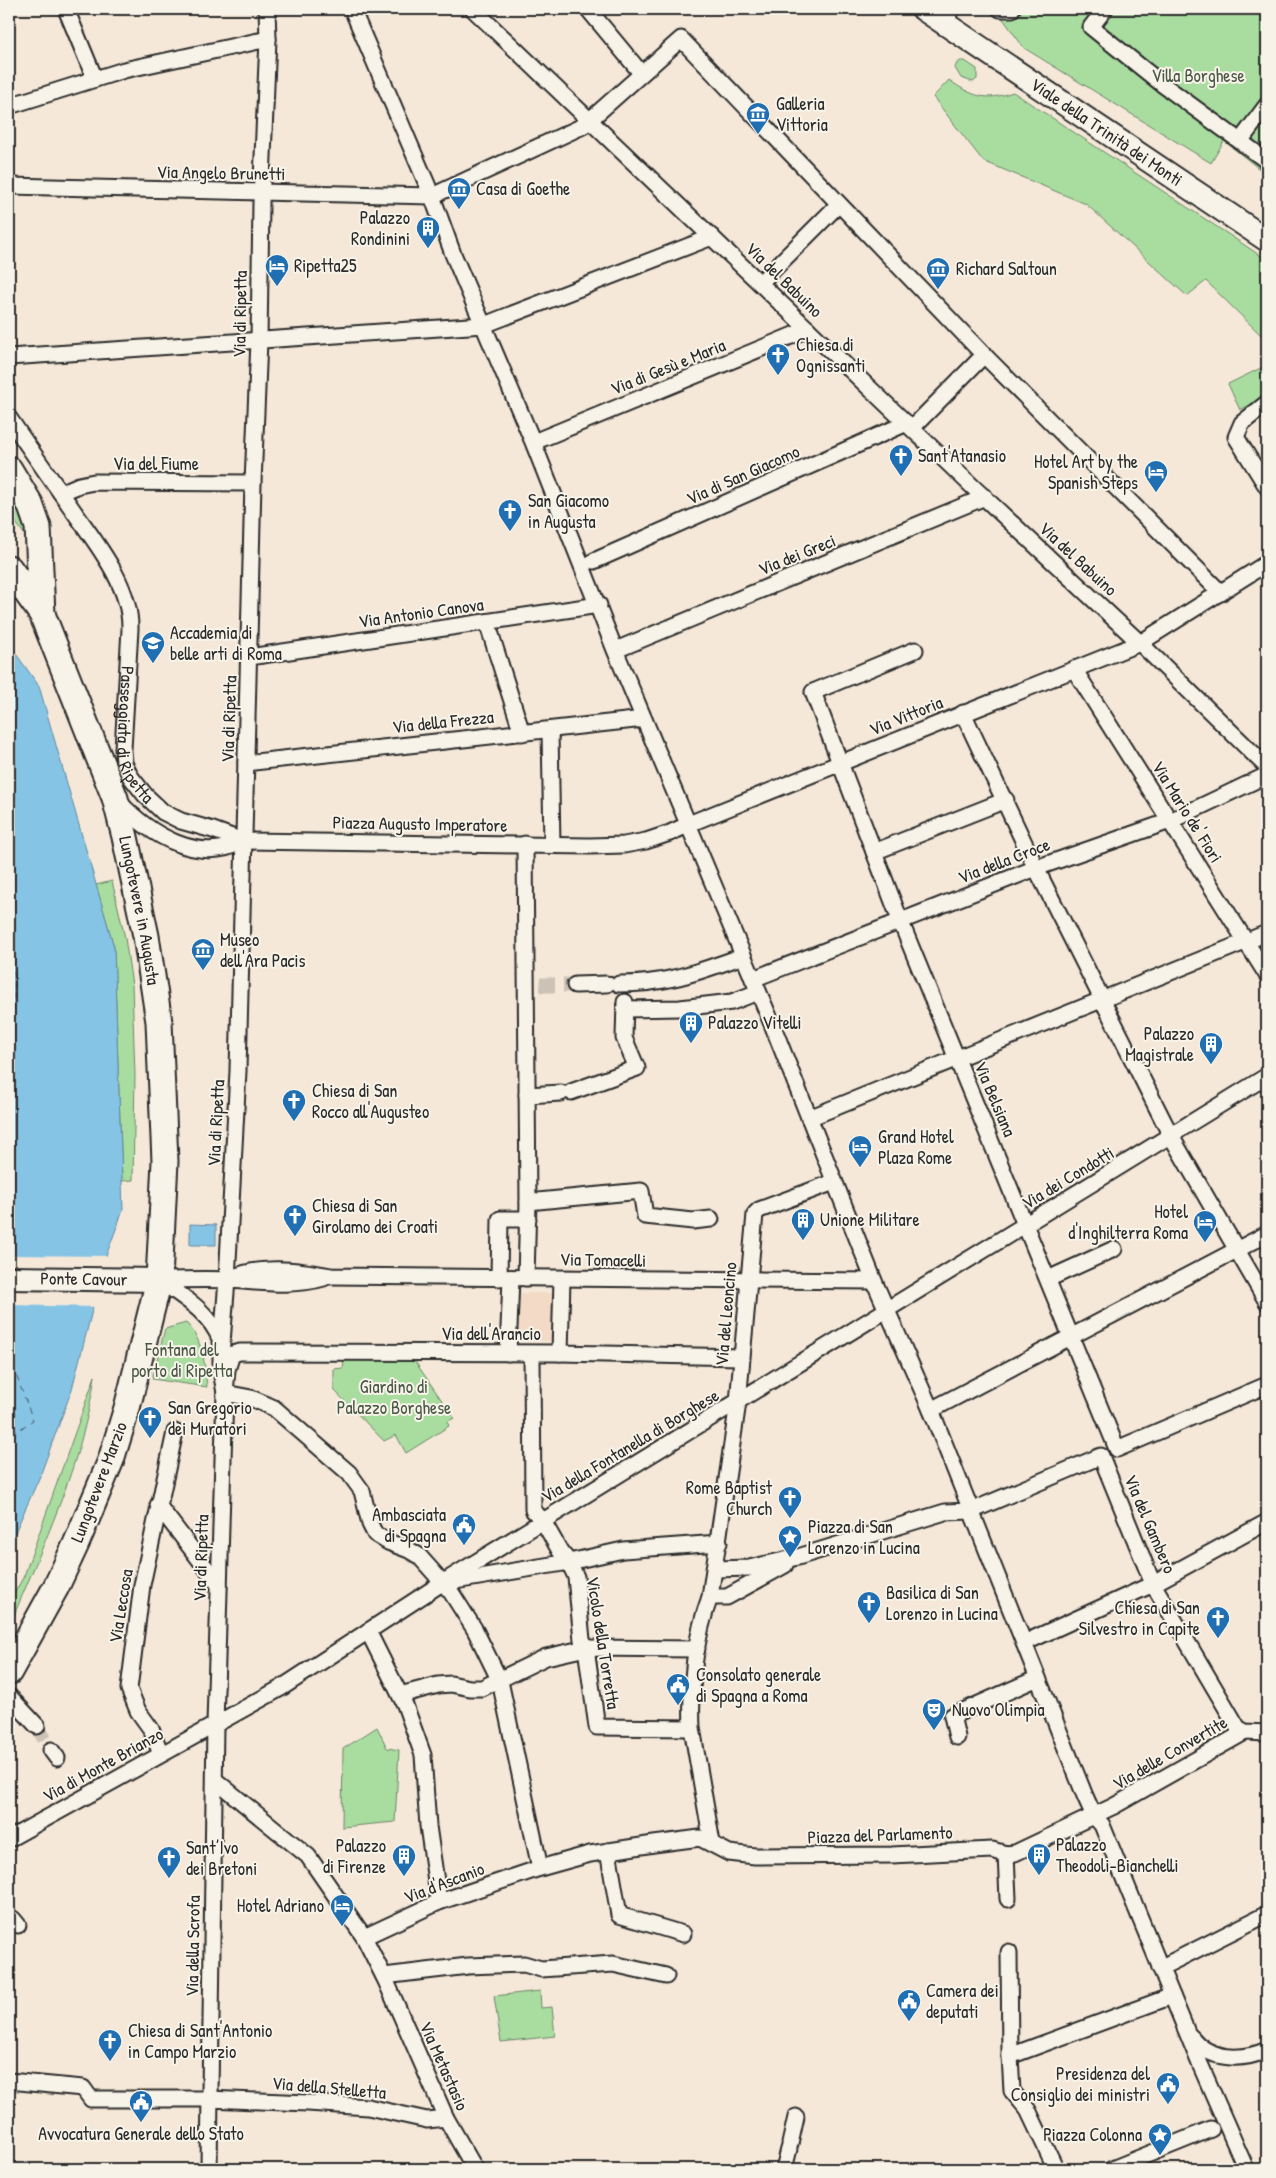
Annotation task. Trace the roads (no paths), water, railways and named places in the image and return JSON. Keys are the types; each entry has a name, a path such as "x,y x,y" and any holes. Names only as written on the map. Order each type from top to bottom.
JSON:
{"main road":[{"path":"9,470 30,504 38,527 41,554 42,614"},
{"name":"Lungotevere in Augusta","path":"9,568 42,614 115,798 136,878 152,967 159,1022 165,1161 159,1280"},
{"name":"Lungotevere Marzio","path":"9,1672 56,1587 111,1460 138,1370 159,1280"}],"street":[{"path":"66,9 95,79"},
{"name":"Via di Ripetta","path":"215,1724 225,1393 221,1371 238,1078 253,483 259,341 261,193 268,40 267,9"},
{"path":"352,9 432,196 453,254 599,605 687,824 756,986 874,1281 930,1410 1094,1816 1102,1825 1160,1968 1246,2169"},
{"name":"Via del Babuino","path":"473,9 909,426 1140,643 1266,769"},
{"path":"588,9 641,73"},
{"name":"Viale della Trinità dei Monti","path":"923,9 948,17 1267,240"},
{"path":"1000,9 1012,9"},
{"path":"1104,9 1091,27 1162,84 1241,140 1267,161"},
{"path":"432,196 583,126 681,39 984,356 1221,593"},
{"path":"9,106 95,79 148,65 268,40"},
{"path":"1241,140 1267,105"},
{"name":"Via Angelo Brunetti","path":"9,186 432,196"},
{"path":"760,284 839,204"},
{"path":"9,357 484,325 712,237"},
{"name":"Via di Gesù e Maria","path":"541,439 808,329"},
{"path":"909,426 984,356"},
{"path":"1267,403 1242,423 1236,437 1267,487"},
{"name":"Passeggiata di Ripetta","path":"9,418 61,493 112,572 120,588 129,615 123,749 127,770 145,795 162,812 181,821 213,830 243,842"},
{"name":"Via di San Giacomo","path":"594,561 909,426"},
{"name":"Via del Fiume","path":"61,493 79,485 94,482 253,483"},
{"name":"Via dei Greci","path":"623,647 985,497"},
{"name":"Via Vittoria","path":"525,844 624,845 657,838 687,824 1140,643 1267,563"},
{"name":"Via Antonio Canova","path":"249,657 599,605"},
{"path":"487,622 522,733"},
{"name":"Via Belsiana","path":"915,650 812,692 900,920 1118,1449 1267,1385"},
{"name":"Via Mario de' Fiori","path":"1074,669 1267,975"},
{"path":"963,713 1006,800 1036,868 1171,1136 1267,1302"},
{"name":"Via della Frezza","path":"246,763 644,719"},
{"path":"550,730 552,845"},
{"name":"Via della Croce","path":"622,997 680,1008 732,1002 756,986 900,920 1036,868 1170,821 1266,769"},
{"path":"115,798 141,823 162,836 184,846 219,851 243,842"},
{"path":"874,852 1006,800"},
{"name":"Piazza Augusto Imperatore","path":"243,842 525,844 533,985 527,1096 528,1219 512,1278"},
{"path":"809,1118 1267,933"},
{"path":"575,985 622,997 653,983 675,980 743,956"},
{"path":"527,1096 566,1093 637,1068 624,1038 622,997"},
{"name":"Via dei Condotti","path":"836,1341 1267,1076"},
{"name":"Via del Leoncino","path":"712,1844 692,1728 691,1710 701,1621 710,1597 715,1568 738,1402 754,1214 759,1210 834,1182"},
{"path":"528,1202 641,1191 645,1216 693,1221 711,1219"},
{"path":"508,1353 512,1278 500,1219 528,1219"},
{"path":"930,1410 1267,1234"},
{"path":"1048,1279 1114,1249"},
{"name":"Via Tomacelli","path":"159,1280 227,1280 242,1274 258,1271 301,1271 331,1276 874,1281"},
{"name":"Ponte Cavour","path":"9,1278 159,1280"},
{"path":"560,1353 562,1279"},
{"path":"159,1280 204,1313 213,1324 222,1344"},
{"name":"Via della Fontanella di Borghese","path":"370,1630 442,1583 836,1341"},
{"name":"Via dell'Arancio","path":"225,1393 230,1358 232,1354 240,1352 560,1353 741,1357"},
{"name":"Vicolo della Torretta","path":"532,1354 533,1510 543,1521 560,1551 569,1562 576,1577 582,1640 586,1648 597,1727 692,1728"},
{"path":"225,1393 259,1400 274,1408 349,1472 362,1491 370,1524 375,1534 420,1556 451,1592 475,1630 500,1681 540,1868"},
{"name":"Via Leccosa","path":"160,1754 151,1729 138,1711 129,1689 138,1611 174,1432"},
{"name":"Via del Gambero","path":"971,1511 1101,1456 1153,1584 1238,1728 1245,1732"},
{"path":"158,1505 219,1585"},
{"path":"715,1568 749,1568 798,1557 945,1512 971,1511"},
{"path":"1024,1643 1153,1584 1267,1522"},
{"path":"442,1583 569,1562 623,1550 719,1543"},
{"path":"710,1597 727,1597 798,1557"},
{"path":"370,1630 400,1696 423,1755 428,1826 439,1902"},
{"name":"Via di Monte Brianzo","path":"9,1839 281,1688 370,1630"},
{"path":"400,1696 438,1685 451,1684 470,1688 482,1688 500,1681 546,1657 586,1648 697,1649"},
{"path":"957,1736 952,1716 1038,1678"},
{"path":"9,1696 36,1726"},
{"name":"Via della Scrofa","path":"209,2169 208,2099 215,1724"},
{"name":"Via delle Convertite","path":"1006,1854 1015,1853 1094,1816 1245,1732 1267,1733"},
{"name":"Via Metastasio","path":"215,1780 308,1856 364,1937 384,1976 446,2118 475,2169"},
{"name":"Piazza del Parlamento","path":"608,1851 700,1838 729,1853 756,1856 892,1855 992,1850 1006,1854"},
{"path":"608,1851 619,1915 683,1934"},
{"name":"Via d'Ascanio","path":"364,1937 439,1902 572,1858 608,1851"},
{"path":"1006,1854 1008,1899"},
{"path":"1160,1968 1267,1914"},
{"path":"1009,1952 1012,2091 1028,2110 1056,2169"},
{"path":"384,1976 468,1966 524,1964 541,1969 614,1964 666,1976"},
{"path":"1010,2056 1172,1996"},
{"path":"1187,2032 1204,2049 1217,2055 1244,2057 1267,2050"},
{"name":"Via della Stelletta","path":"9,2081 83,2088 91,2099 208,2099 368,2107 426,2120 446,2118"},
{"path":"784,2169 796,2118"},
{"path":"1112,2169 1211,2129"}],"water":[{"path":"9,644 39,686 114,947 123,1210 106,1256 72,1389 40,1476 9,1546"},
{"path":"190,1224 216,1225 216,1245 190,1245"}],"tunnel":[{"path":"540,985 575,985"},
{"path":"37,1726 51,1750"}],"place":[{"name":"Galleria Vittoria","path":"758,135"},
{"name":"Casa di Goethe","path":"459,210"},
{"name":"Palazzo Rondinini","path":"428,249"},
{"name":"Ripetta25","path":"277,287"},
{"name":"Richard Saltoun","path":"938,290"},
{"name":"Chiesa di Ognissanti","path":"778,376"},
{"name":"Sant'Atanasio","path":"901,477"},
{"name":"Hotel Art by the Spanish Steps","path":"1156,493"},
{"name":"San Giacomo in Augusta","path":"510,532"},
{"name":"Accademia di belle arti di Roma","path":"153,664"},
{"name":"Museo dell'Ara Pacis","path":"203,971"},
{"name":"Palazzo Vitelli","path":"691,1044"},
{"name":"Palazzo Magistrale","path":"1211,1065"},
{"name":"Chiesa di San Rocco all'Augusteo","path":"294,1122"},
{"name":"Grand Hotel Plaza Rome","path":"860,1168"},
{"name":"Chiesa di San Girolamo dei Croati","path":"295,1237"},
{"name":"Unione Militare","path":"803,1241"},
{"name":"Hotel d'Inghilterra Roma","path":"1205,1243"},
{"name":"San Gregorio dei Muratori","path":"150,1439"},
{"name":"Rome Baptist Church","path":"790,1519"},
{"name":"Ambasciata di Spagna","path":"464,1546"},
{"name":"Piazza di San Lorenzo in Lucina","path":"790,1558"},
{"name":"Basilica di San Lorenzo in Lucina","path":"869,1624"},
{"name":"Chiesa di San Silvestro in Capite","path":"1218,1639"},
{"name":"Consolato generale di Spagna a Roma","path":"678,1706"},
{"name":"Nuovo Olimpia","path":"934,1731"},
{"name":"Palazzo Theodoli-Bianchelli","path":"1039,1876"},
{"name":"Palazzo di Firenze","path":"404,1877"},
{"name":"Sant’Ivo dei Bretoni","path":"169,1879"},
{"name":"Hotel Adriano","path":"342,1927"},
{"name":"Camera dei deputati","path":"909,2022"},
{"name":"Chiesa di Sant'Antonio in Campo Marzio","path":"110,2062"},
{"name":"Presidenza del Consiglio dei ministri","path":"1168,2105"},
{"name":"Avvocatura Generale dello Stato","path":"141,2123"},
{"name":"Piazza Colonna","path":"1160,2156"}],"park label":[{"name":"Villa Borghese","path":"1198,76"},
{"name":"Fontana del porto di Ripetta","path":"182,1360"},
{"name":"Giardino di Palazzo Borghese","path":"394,1397"}]}
